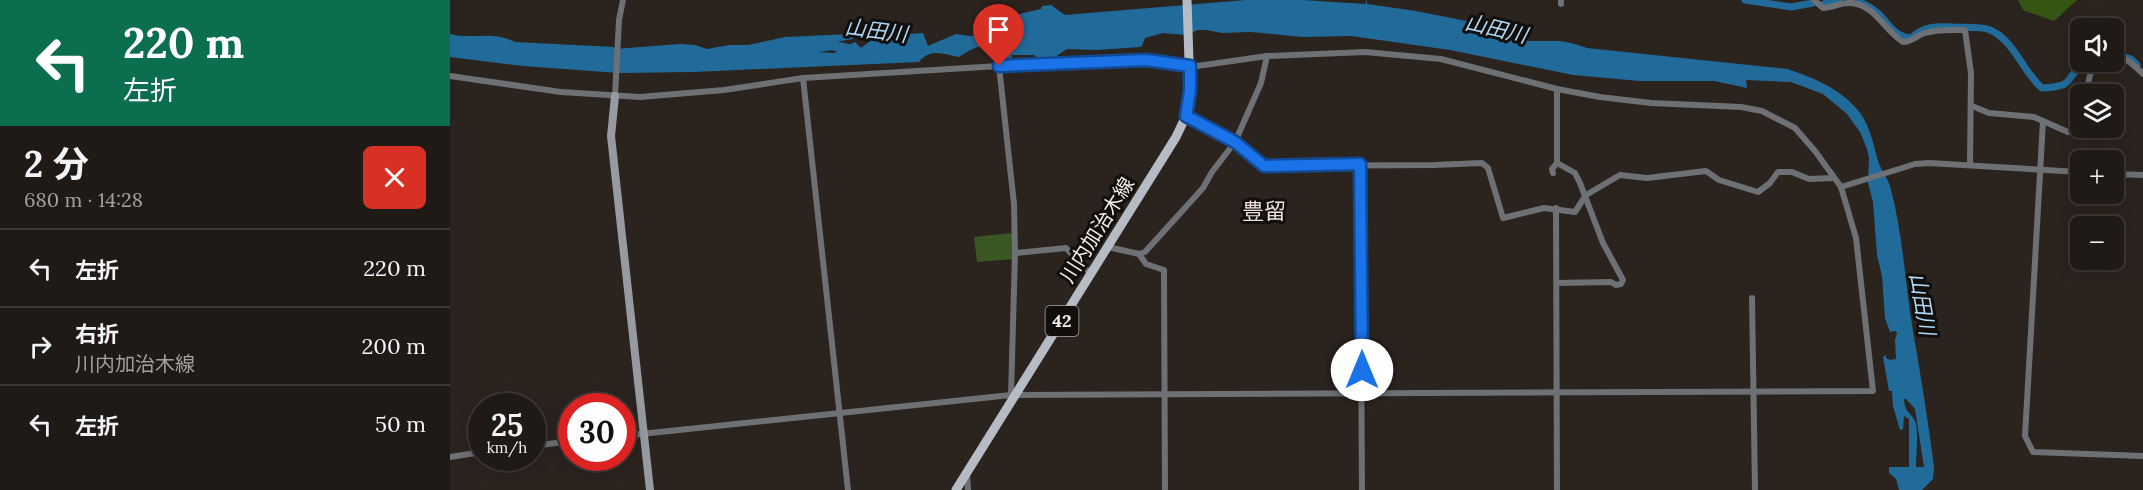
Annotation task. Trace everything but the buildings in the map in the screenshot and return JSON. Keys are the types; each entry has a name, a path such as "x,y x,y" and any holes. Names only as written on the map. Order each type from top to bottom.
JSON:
{"main road":[{"name":"川内加治木線","path":"956,490 1013,395 1176,137 1186,116 1190,91 1187,0"}],"street":[{"path":"623,0 618,36 611,136 650,490"},
{"path":"1814,0 1823,8 1844,3 1861,5 1876,14 1891,33 1902,42 1931,32 1965,30 1971,61 1970,165"},
{"path":"450,76 561,92 615,92 640,97 713,91 803,78 1146,60 1190,65 1267,56 1365,52 1441,59 1557,89 1641,102 1741,107 1762,111 1795,128 1843,187 1856,238 1873,391 1013,395 636,435"},
{"path":"1108,247 1139,254 1150,248 1203,188 1235,142 1261,83 1267,56"},
{"path":"2124,58 2133,63 2143,74"},
{"path":"999,66 1014,204 1013,395"},
{"path":"803,78 848,490"},
{"path":"1553,173 1552,169 1557,163 1557,89"},
{"path":"1972,106 1989,112 2022,115 2070,132"},
{"path":"1186,116 1235,142 1264,166 1482,163 1488,168 1503,218 1544,208 1575,212 1586,195 1620,175 1647,178 1706,171 1719,180 1758,192 1770,183 1778,172 1792,172 1809,179 1834,178"},
{"path":"2043,121 2025,436 2033,452 2143,456"},
{"path":"1557,163 1575,173 1586,195 1603,243 1623,280 1621,284 1616,285 1611,282 1557,283"},
{"path":"1843,187 1910,166 1929,163 2070,171"},
{"path":"1360,164 1362,490"},
{"path":"2124,174 2143,175"},
{"path":"1556,208 1557,490"},
{"path":"1015,253 1066,248 1091,274"},
{"path":"1139,254 1146,264 1164,270 1165,490"},
{"path":"1752,298 1755,490"},
{"path":"450,457 468,454"},
{"path":"967,471 968,490"}],"green space":[{"path":"2018,0 2077,0 2054,21 2023,10"},
{"path":"1012,233 1013,259 977,262 974,237"}],"water":[{"name":"山田川","path":"1246,0 1303,0 1365,4 1367,0 1367,4 1512,30 1507,35 1508,38 1561,41 1587,48 1788,69 1828,86 1846,98 1861,114 1879,164 1890,186 1901,240 1927,416 1934,467 1933,479 1922,490 1899,490 1896,479 1889,473 1889,467 1909,467 1909,419 1904,416 1903,429 1900,430 1893,406 1892,391 1889,391 1883,357 1886,355 1886,358 1890,360 1896,359 1897,333 1896,331 1890,332 1885,318 1873,202 1868,183 1867,149 1860,132 1847,114 1823,94 1791,82 1746,80 1747,88 1714,81 1640,81 1573,75 1450,50 1351,36 1302,37 1251,32 1222,33 1207,30 1198,30 1185,35 1163,33 1145,38 1140,47 1097,50 1067,49 1055,57 1012,55 1011,60 1004,60 1004,56 1001,56 991,46 982,46 959,57 933,53 919,62 693,72 619,73 523,66 450,57 450,34 507,38 515,42 614,47 615,49 680,44 707,49 729,45 748,45 785,37 853,34 853,39 800,48 796,51 834,53 855,42 861,48 877,36 923,33 928,46 956,34 970,36 988,32 994,26 1002,24 1015,15 1041,9 1042,6 1051,5 1065,15","holes":["1904,399 1915,409 1924,467 1916,467 1916,425 1905,407"]}],"waterway":[{"path":"1745,0 1791,7 1813,3"},
{"path":"1824,4 1839,0"},
{"path":"1852,0 1867,5 1904,37 1911,38 1921,31 1936,27 1990,30 2006,41 2029,74 2042,88 2065,84 2075,72"},
{"name":"山田川","path":"784,53 831,45 857,51"},
{"path":"2124,57 2137,65"}],"district":[{"name":"豊留","path":"1264,211"}],"route":[{"path":"999,66 1146,60 1190,66 1190,91 1186,116 1235,142 1264,166 1360,164 1362,370"}]}
